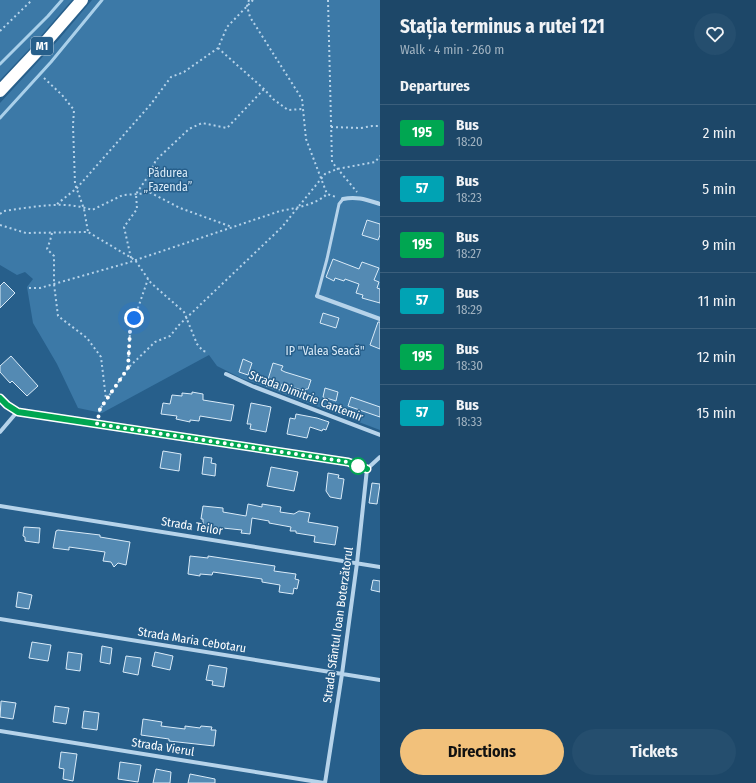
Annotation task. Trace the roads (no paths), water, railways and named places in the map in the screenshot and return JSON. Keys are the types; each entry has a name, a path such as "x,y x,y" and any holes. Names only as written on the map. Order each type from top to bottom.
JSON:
{"highway":[{"name":"M1","path":"0,91 82,0"}],"street":[{"path":"343,199 361,198 380,204"},
{"path":"317,296 380,319"},
{"name":"Strada Dimitrie Cantemir","path":"226,374 252,386 380,435"},
{"path":"0,398 7,405 18,412 348,462 367,469 380,457"},
{"path":"0,432 8,425 18,412"},
{"name":"Strada Sfântul Ioan Boterzătorul","path":"324,783 342,674 357,563 367,469"},
{"name":"Strada Teilor","path":"0,506 380,566"},
{"name":"Strada Maria Cebotaru","path":"0,619 380,680"},
{"name":"Strada Vierul","path":"0,731 324,783"}],"lane":[{"path":"317,296 339,204 343,199"}],"waterway":[{"path":"0,64 62,0"},
{"path":"0,118 51,62 102,0"}],"park label":[{"name":"Pădurea „Fazenda”","path":"168,180"},
{"name":"IP \"Valea Seacă\"","path":"325,351"}]}
